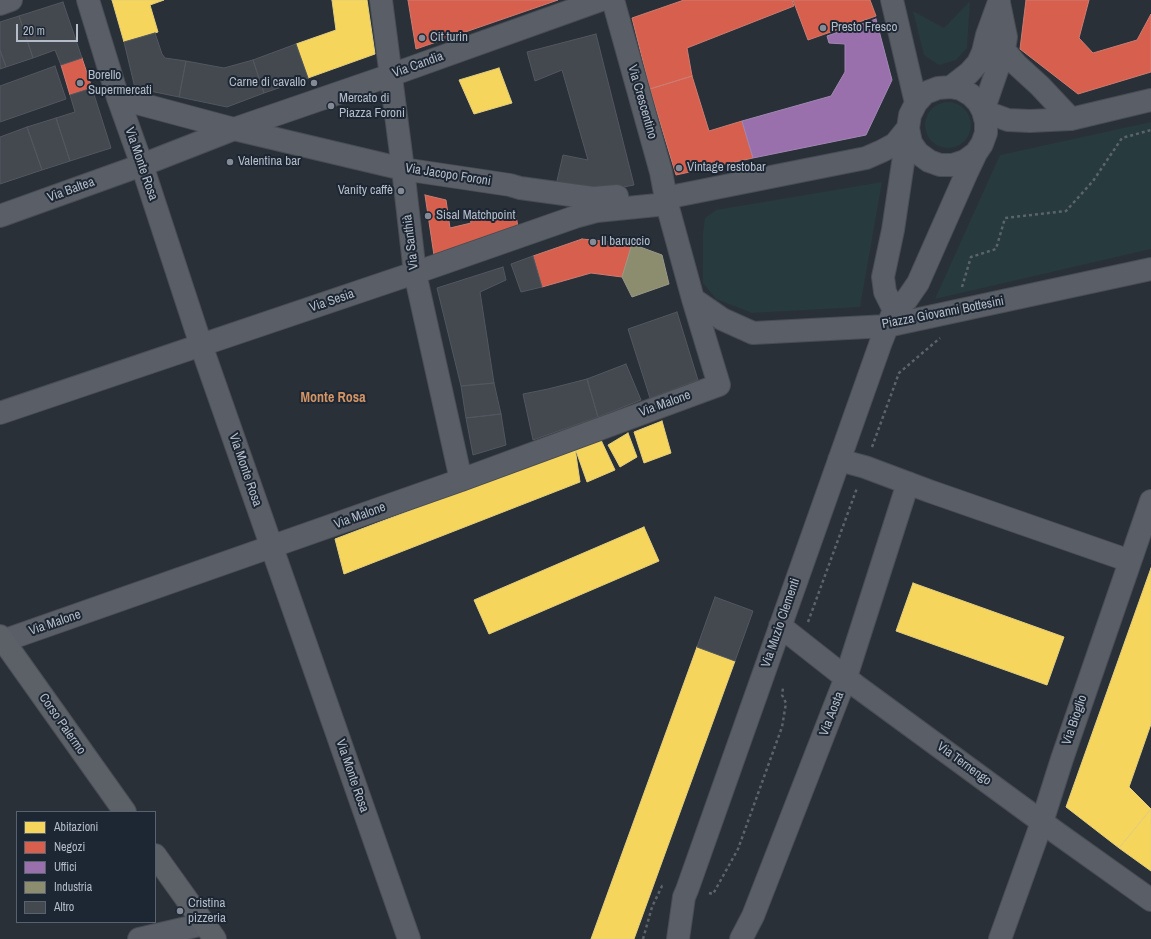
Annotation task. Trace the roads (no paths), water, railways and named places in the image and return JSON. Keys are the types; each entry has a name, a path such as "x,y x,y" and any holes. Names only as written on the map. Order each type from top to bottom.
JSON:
{"main road":[{"name":"Corso Palermo","path":"1,640 124,811"},
{"path":"156,856 209,931"}],"street":[{"path":"0,4 11,0"},
{"name":"Via Monte Rosa","path":"88,0 118,98 142,165 201,345 408,939"},
{"name":"Via Santhià","path":"381,0 415,273 461,480"},
{"name":"Via Candia","path":"142,165 234,129 601,0"},
{"name":"Via Crescentino","path":"613,0 661,172 665,197"},
{"path":"892,0 916,103"},
{"path":"999,2 1006,37 1004,50 983,111 1008,120 1071,120 1151,100"},
{"path":"951,87 970,73 978,63 999,2"},
{"path":"1004,50 1071,120"},
{"name":"Piazza Giovanni Bottesini","path":"951,87 961,89 971,94 978,102 983,111 986,122 986,133 918,283 891,318 883,277 893,230 904,156 909,135 910,114 916,103 925,93 938,88 951,87"},
{"name":"Via Jacopo Foroni","path":"118,98 234,129 403,169 593,198 665,197"},
{"path":"909,135 918,153 929,161 940,165 953,165 965,161 976,153"},
{"name":"Piazza Giovanni Bottesini","path":"665,197 866,158 882,151 909,135"},
{"name":"Via Baltea","path":"0,216 142,165"},
{"path":"665,197 693,299"},
{"name":"Via Sesia","path":"0,413 415,273 575,217 665,197"},
{"name":"Piazza Giovanni Bottesini","path":"693,299 722,319 753,333 891,318 1151,269"},
{"name":"Via Malone","path":"1,640 461,480 719,384 693,299"},
{"name":"Via Muzio Clementi","path":"678,939 684,897 891,318"},
{"path":"839,460 865,467 1130,561"},
{"name":"Via Aosta","path":"741,939 753,916 846,677 908,483"},
{"name":"Via Bioglio","path":"1000,939 1042,822 1062,759 1151,501"},
{"name":"Via Ternengo","path":"780,626 846,677 1042,822 1151,900"},
{"path":"139,939 209,931"}],"place":[{"name":"Presto Fresco","path":"823,28"},
{"name":"Cit turin","path":"422,38"},
{"name":"Borello Supermercati","path":"80,83"},
{"name":"Carne di cavallo","path":"314,83"},
{"name":"Mercato di Piazza Foroni","path":"331,106"},
{"name":"Valentina bar","path":"230,162"},
{"name":"Vintage restobar","path":"679,168"},
{"name":"Vanity caffè","path":"401,191"},
{"name":"Sisal Matchpoint","path":"428,216"},
{"name":"Il baruccio","path":"593,242"},
{"name":"Cristina pizzeria","path":"180,911"}],"district":[{"name":"Monte Rosa","path":"333,398"}]}
